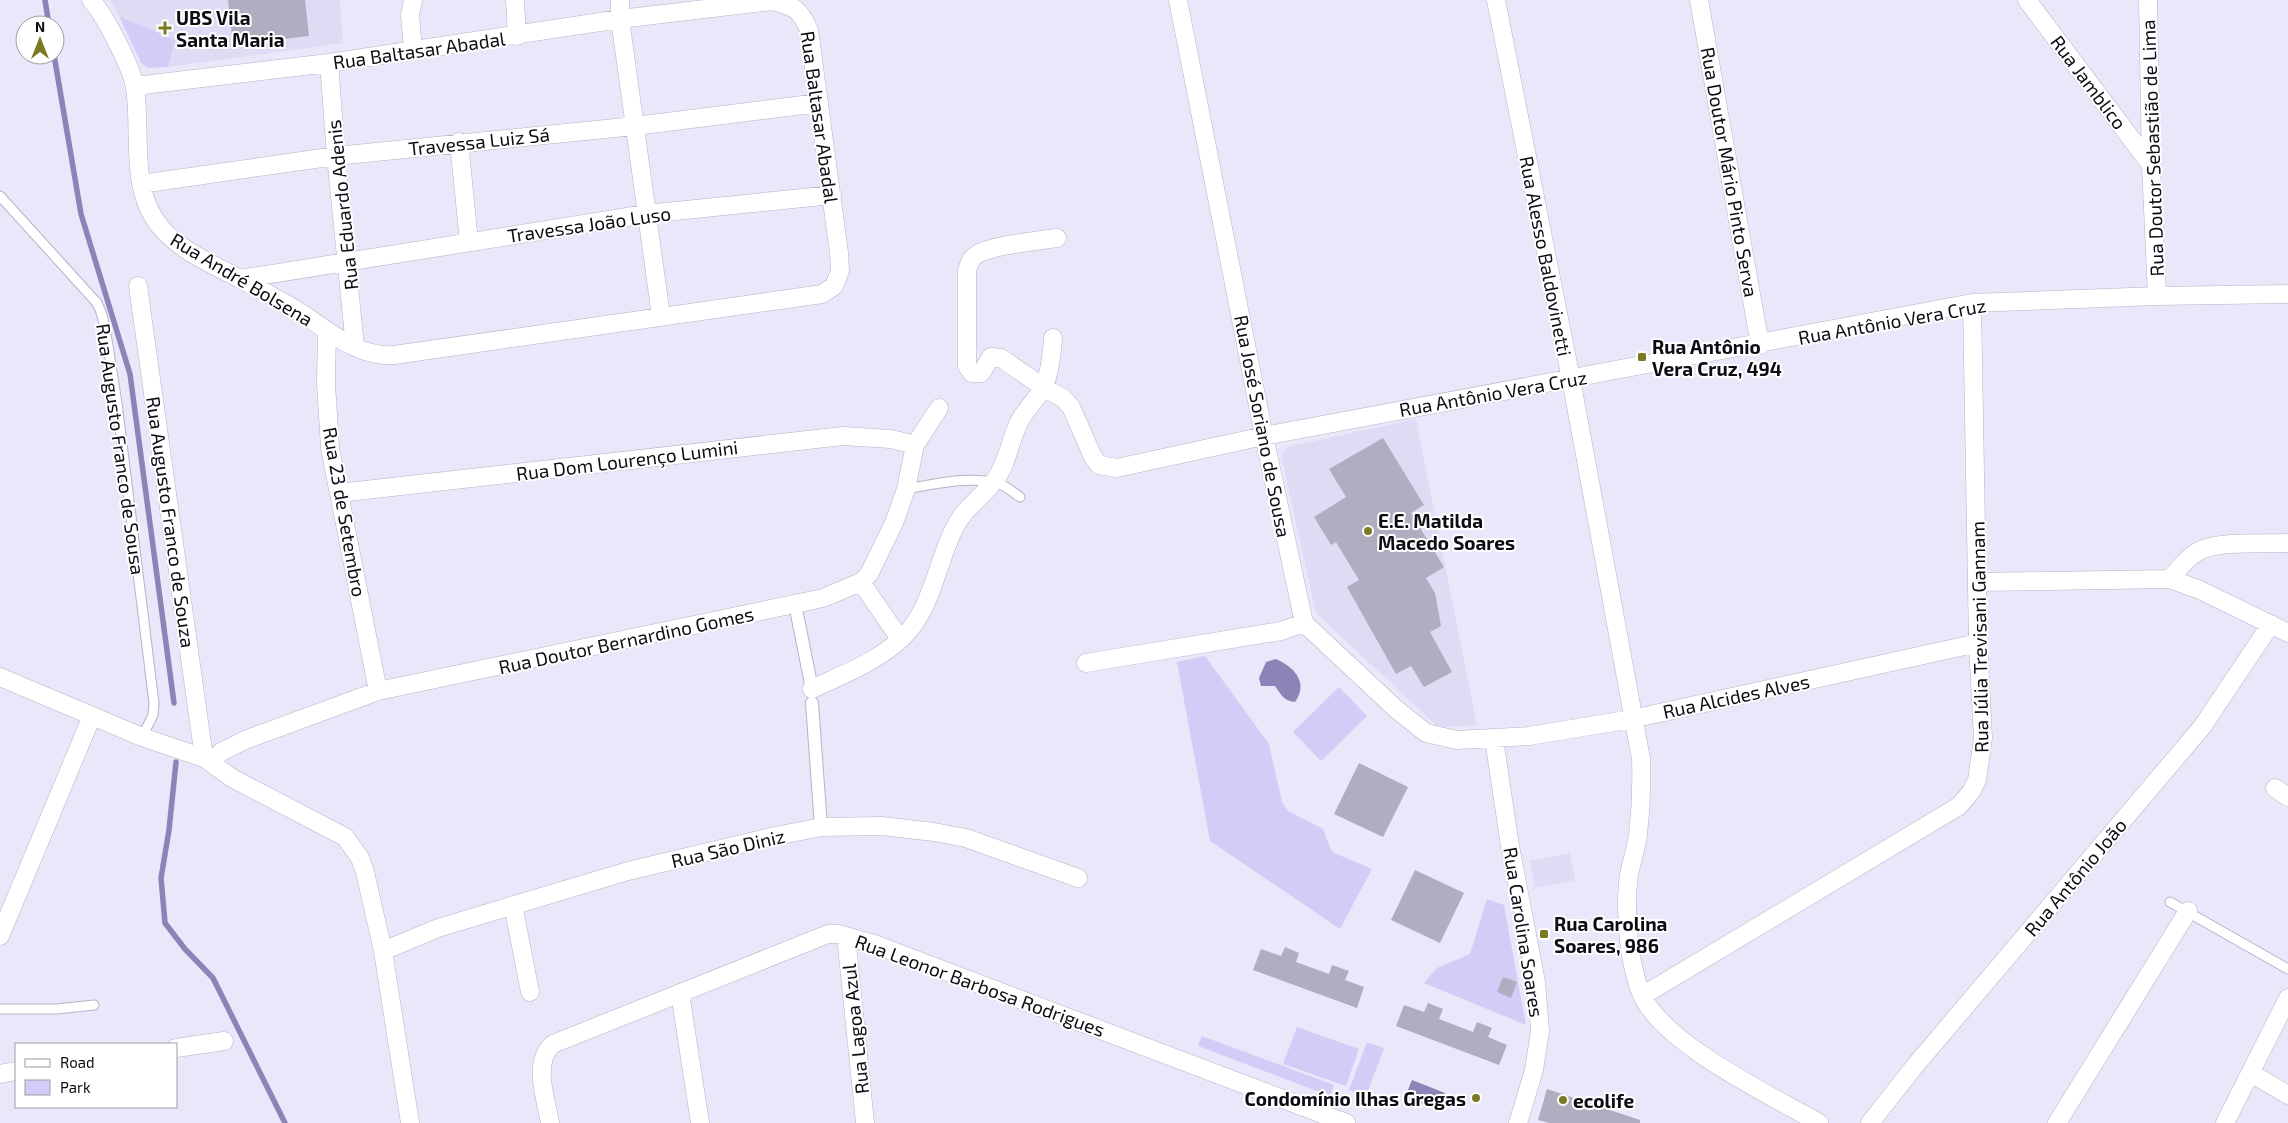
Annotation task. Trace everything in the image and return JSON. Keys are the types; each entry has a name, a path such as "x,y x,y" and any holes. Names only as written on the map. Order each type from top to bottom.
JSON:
{"street":[{"name":"Rua André Bolsena","path":"91,0 110,29 135,86 141,184 150,211 163,230 210,264 296,309 327,331"},
{"path":"413,0 410,15 413,50"},
{"path":"515,0 516,36"},
{"path":"620,0 620,18 661,316"},
{"name":"Rua José Soriano de Sousa","path":"1178,0 1264,436 1304,623"},
{"name":"Rua Alesso Baldovinetti","path":"1496,0 1571,379 1632,719 1641,759 1642,798 1638,836 1628,883 1628,921 1634,967 1642,996 1656,1016 1695,1052 1818,1123"},
{"name":"Rua Doutor Mário Pinto Serva","path":"1699,0 1760,345"},
{"name":"Rua Jamblico","path":"2027,0 2151,165"},
{"name":"Rua Doutor Sebastião de Lima","path":"2148,0 2151,165 2157,296"},
{"name":"Rua Baltasar Abadal","path":"135,86 329,63 717,4 773,1 793,6 802,15 809,30 832,195 840,272 834,286 822,294 394,355 378,356 356,347 327,331"},
{"name":"Rua Eduardo Adenis","path":"329,63 336,156 356,347"},
{"name":"Travessa Luiz Sá","path":"141,184 336,156 459,142 635,126 819,104"},
{"path":"459,142 469,242"},
{"name":"Travessa João Luso","path":"240,279 646,214 832,195"},
{"path":"1043,387 1001,358 995,356 988,360 981,373 972,372 967,369 967,271 970,261 977,254 989,249 1056,238"},
{"name":"Rua Augusto Franco de Souza","path":"138,286 208,760"},
{"name":"Rua Antônio Vera Cruz","path":"1043,387 1063,398 1071,407 1099,465 1117,468 1264,436 1760,345 1972,303 2157,296 2288,294"},
{"name":"Rua Júlia Trevisani Gannam","path":"1642,996 1959,806 1977,780 1983,738 1978,643 1972,303"},
{"name":"Rua 23 de Setembro","path":"327,331 326,383 330,448 378,692"},
{"path":"812,696 882,655 912,625 926,602 943,553 963,514 992,483 1005,462 1021,416 1043,387 1052,352 1053,338"},
{"path":"900,639 861,582 869,574 880,554 906,489 915,446 939,408"},
{"name":"Rua Dom Lourenço Lumini","path":"340,493 843,436 891,439 915,446"},
{"path":"2170,579 2189,558 2201,550 2217,545 2288,543"},
{"path":"1978,582 2170,579 2200,590 2288,633"},
{"name":"Rua Doutor Bernardino Gomes","path":"208,760 245,740 378,692 823,598 861,582"},
{"path":"795,604 812,696 822,827"},
{"path":"1086,663 1281,630 1304,623 1396,708 1426,733 1457,740 1494,739"},
{"name":"Rua Antônio João","path":"1870,1123 1914,1067 2202,727 2270,624"},
{"name":"Rua Alcides Alves","path":"1494,739 1529,736 1632,719 1978,643"},
{"path":"0,677 142,737 208,760 232,778 345,837 360,858 365,872 383,951 410,1123"},
{"path":"0,936 92,716"},
{"name":"Rua Carolina Soares","path":"1494,739 1510,846 1536,982 1540,1031 1534,1070 1518,1123"},
{"name":"Rua São Diniz","path":"383,951 438,928 628,870 822,827 882,826 966,838 1078,878"},
{"path":"513,905 530,992"},
{"path":"2057,1123 2188,911"},
{"name":"Rua Leonor Barbosa Rodrigues","path":"550,1123 542,1062 546,1051 557,1042 828,934 846,936 874,944 1346,1123"},
{"name":"Rua Lagoa Azul","path":"846,936 866,1122"},
{"path":"680,993 700,1123"},
{"path":"2225,1123 2288,998"},
{"path":"178,1048 224,1041"},
{"path":"0,1074 15,1071"},
{"path":"2251,1073 2288,1095"}],"lane":[{"name":"Rua Augusto Franco de Sousa","path":"0,196 96,303 104,319 117,404 154,703 153,714 142,737"},
{"path":"906,489 982,480 1001,485 1020,497"},
{"path":"2170,902 2288,969"},
{"path":"0,1009 57,1009 94,1005"}],"shaded area":[{"path":"110,0 340,0 343,43 168,67 174,40 119,16"},
{"name":"E.E. Matilda Macedo Soares","path":"1416,419 1477,725 1437,726 1316,613 1281,455 1287,447"},
{"path":"1276,659 1289,666 1298,676 1300,688 1295,702 1285,699 1275,686 1261,686 1259,678 1266,662"},
{"path":"1570,853 1575,880 1535,888 1530,861"},
{"path":"1412,1080 1445,1093 1438,1110 1405,1097"}],"green space":[{"path":"119,16 175,40 168,67 148,68 141,63"},
{"path":"1205,656 1269,744 1282,802 1288,811 1323,829 1332,852 1372,869 1340,929 1210,841 1177,662"},
{"path":"1339,687 1367,716 1321,761 1293,732"},
{"path":"1487,899 1504,905 1526,1025 1424,983 1437,968 1470,954"},
{"path":"1297,1027 1359,1049 1346,1086 1283,1064"},
{"path":"1202,1036 1334,1085 1330,1096 1198,1046"},
{"path":"1367,1042 1384,1048 1366,1096 1349,1090"}],"building":[{"path":"228,0 305,0 309,36 233,45"},
{"path":"1383,438 1424,505 1411,513 1444,567 1426,578 1435,593 1441,626 1430,632 1452,672 1424,687 1411,666 1396,674 1347,587 1359,580 1336,542 1331,545 1314,517 1346,497 1329,469"},
{"path":"1359,763 1408,787 1383,837 1334,814"},
{"path":"1415,870 1464,893 1440,943 1391,920"},
{"path":"1285,947 1299,953 1296,962 1329,974 1332,965 1349,971 1345,980 1364,987 1357,1008 1253,970 1261,949 1281,956"},
{"path":"1503,977 1517,982 1511,998 1497,992"},
{"path":"1428,1003 1443,1009 1439,1019 1473,1032 1477,1022 1492,1028 1488,1037 1507,1045 1499,1065 1396,1026 1404,1005 1424,1012"},
{"name":"ecolife","path":"1547,1089 1640,1120 1640,1123 1549,1123 1538,1120"}],"waterway":[{"path":"45,0 47,15"},
{"path":"56,65 81,214 130,374 174,703"},
{"path":"176,762 169,830 161,878 165,923 185,949 213,978 285,1123"}],"place":[{"name":"UBS Vila Santa Maria","path":"165,28"},
{"name":"Rua Antônio Vera Cruz, 494","path":"1642,357"},
{"name":"E.E. Matilda Macedo Soares","path":"1368,531"},
{"name":"Rua Carolina Soares, 986","path":"1544,934"},
{"name":"Condomínio Ilhas Gregas","path":"1476,1098"},
{"name":"ecolife","path":"1563,1100"}]}
